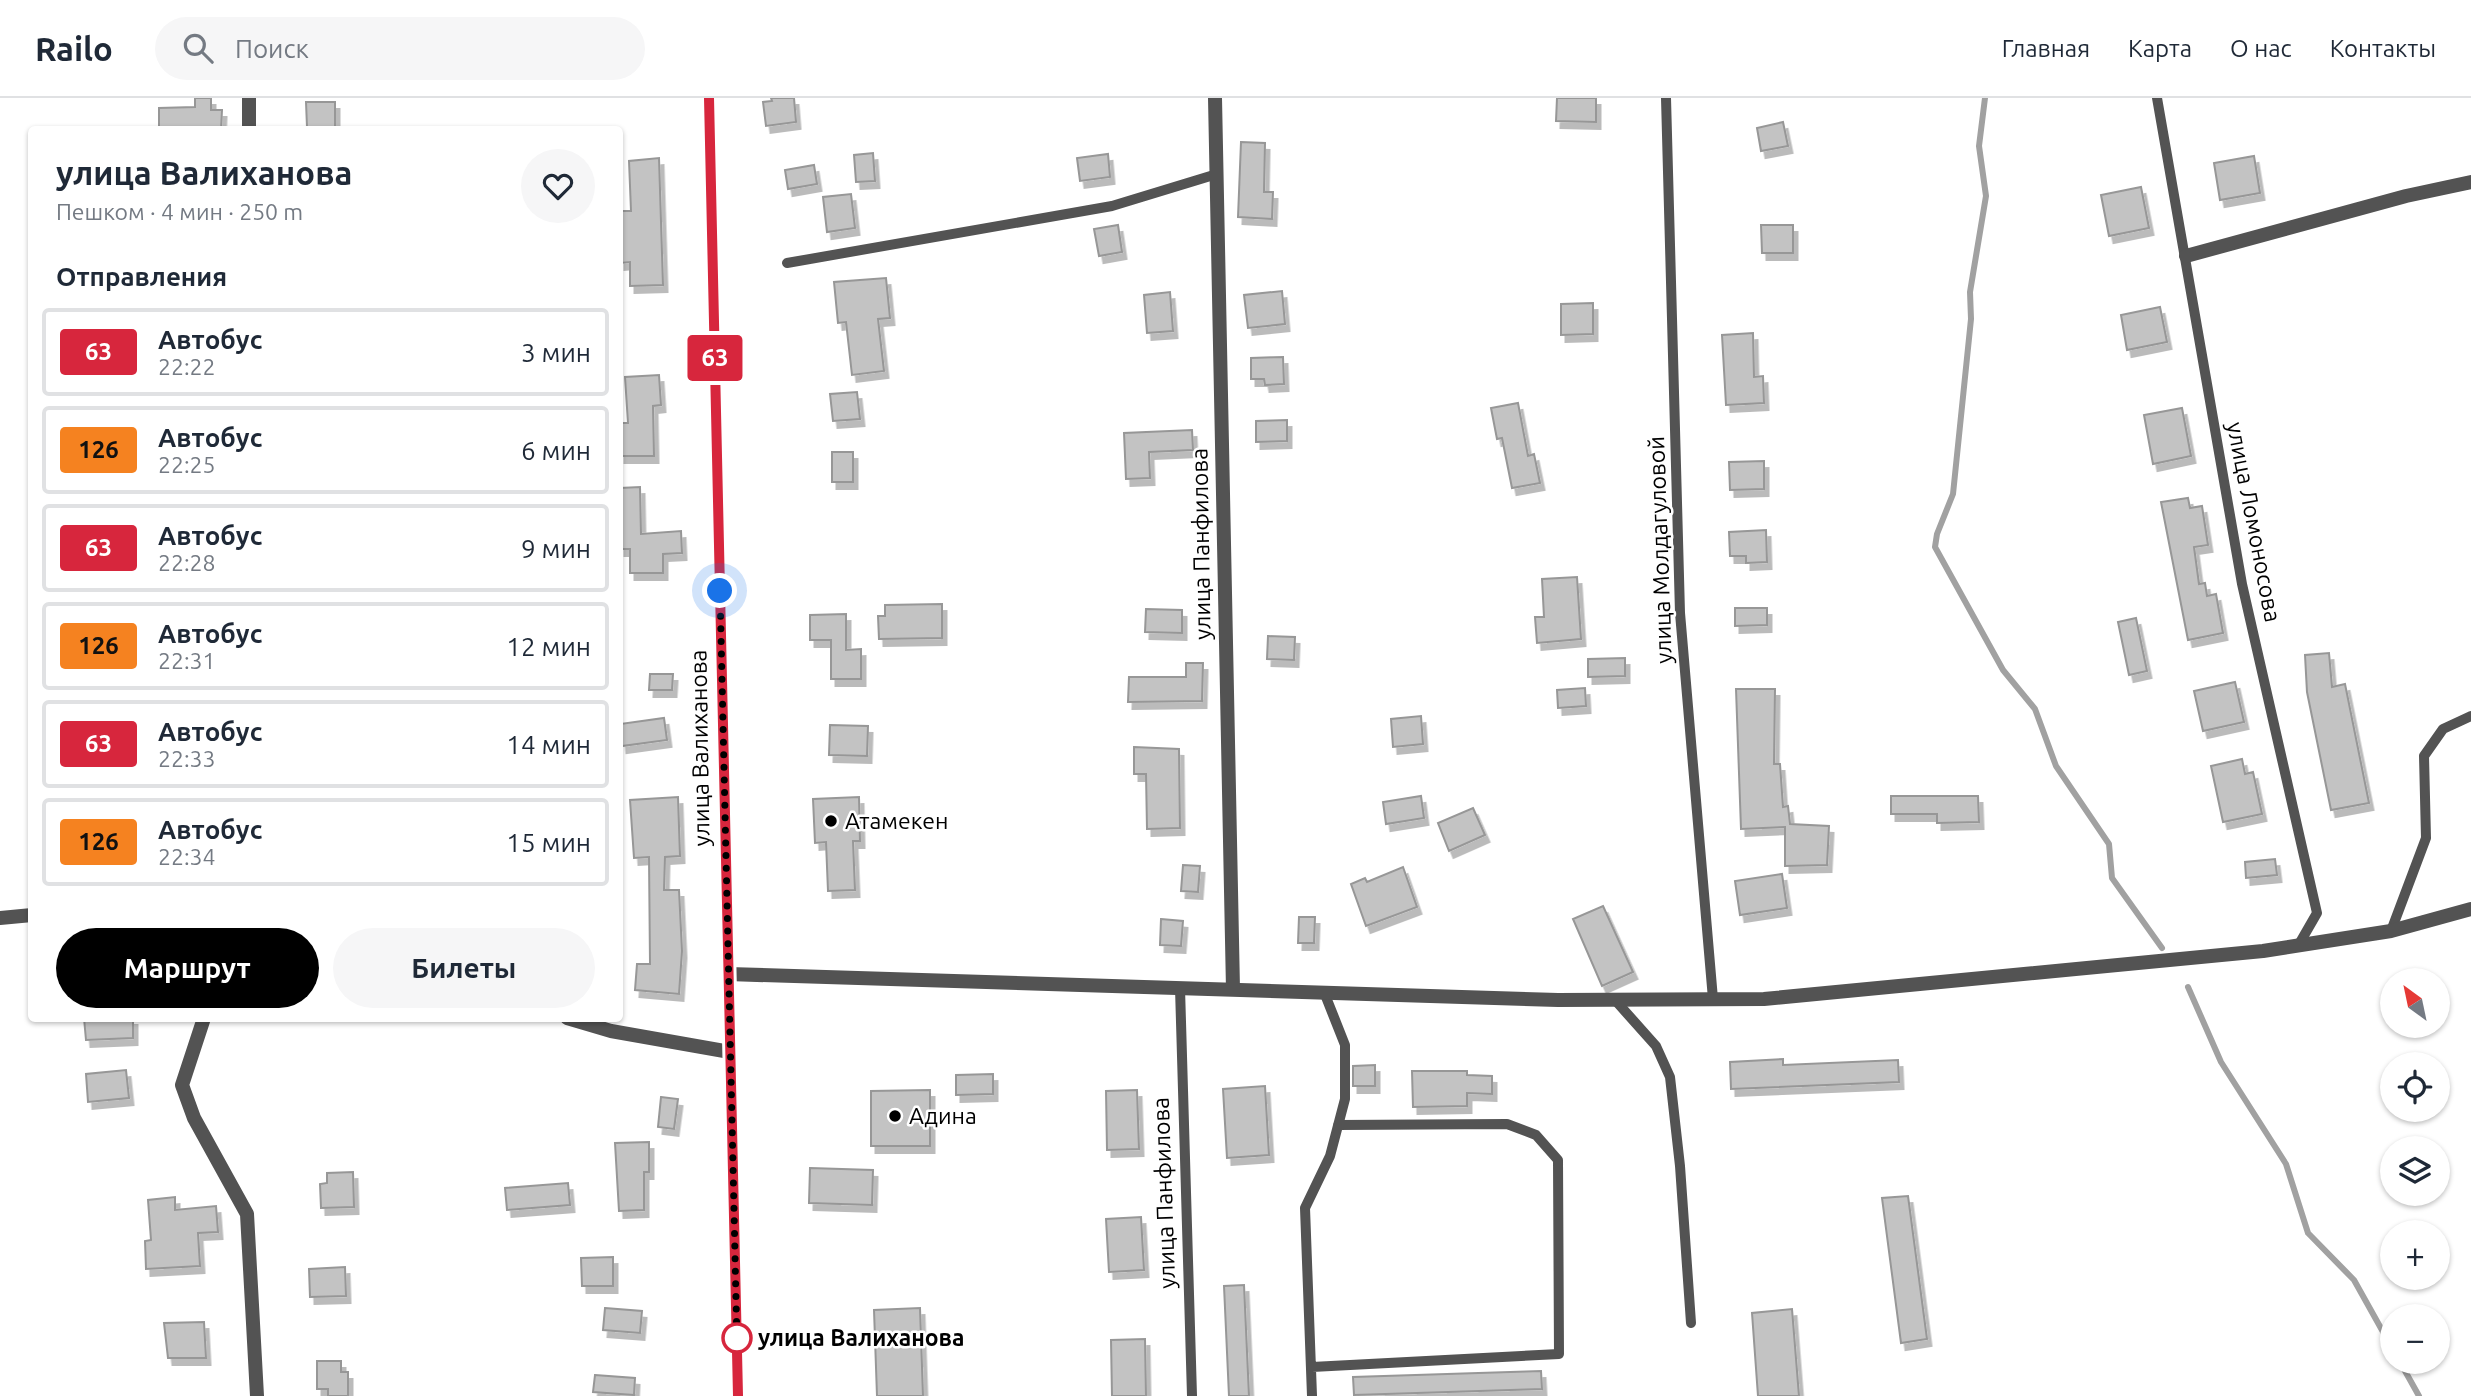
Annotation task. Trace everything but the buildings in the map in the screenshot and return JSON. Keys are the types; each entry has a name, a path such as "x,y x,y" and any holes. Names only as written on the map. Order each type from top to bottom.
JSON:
{"main road":[{"name":"улица Валиханова","path":"709,98 738,1396"}],"street":[{"path":"248,98 249,126"},
{"name":"улица Панфилова","path":"1215,98 1233,989"},
{"path":"2186,256 2406,196 2471,182"},
{"path":"728,974 1615,1000 1764,999 2102,969 2298,946 2391,931 2471,909"},
{"path":"0,918 28,915"},
{"path":"203,1022 182,1085 194,1118 247,1214 257,1396"},
{"path":"581,1022 611,1031 730,1052"}],"lane":[{"name":"улица Молдагуловой","path":"1666,98 1680,613 1713,999"},
{"name":"улица Ломоносова","path":"2157,98 2242,584 2317,914 2298,946"},
{"path":"787,263 1112,206 1217,174"},
{"path":"2391,931 2426,838 2424,756 2443,729 2471,716"},
{"name":"улица Панфилова","path":"1181,988 1192,1396"},
{"path":"1312,1396 1305,1208 1330,1156 1345,1099 1345,1045 1324,992"},
{"path":"1615,1000 1656,1046 1670,1077 1680,1166 1691,1323"},
{"path":"1311,1367 1559,1354 1558,1160 1536,1135 1507,1124 1338,1125"}],"waterway":[{"path":"1985,98 1979,146 1986,196 1970,292 1971,319 1953,494 1937,534 1935,547 2003,670 2035,709 2056,766 2109,844 2112,878 2162,948"},
{"path":"2188,987 2221,1062 2286,1164 2308,1233 2354,1280 2380,1327"},
{"path":"2407,1374 2419,1396"}],"bus line":[{"name":"63","path":"709,98 738,1396"}],"place":[{"name":"Атамекен","path":"831,821"},
{"name":"Адина","path":"895,1116"},
{"name":"улица Валиханова","path":"737,1338"}],"route":[{"path":"720,591 737,1343 737,1338"}]}
